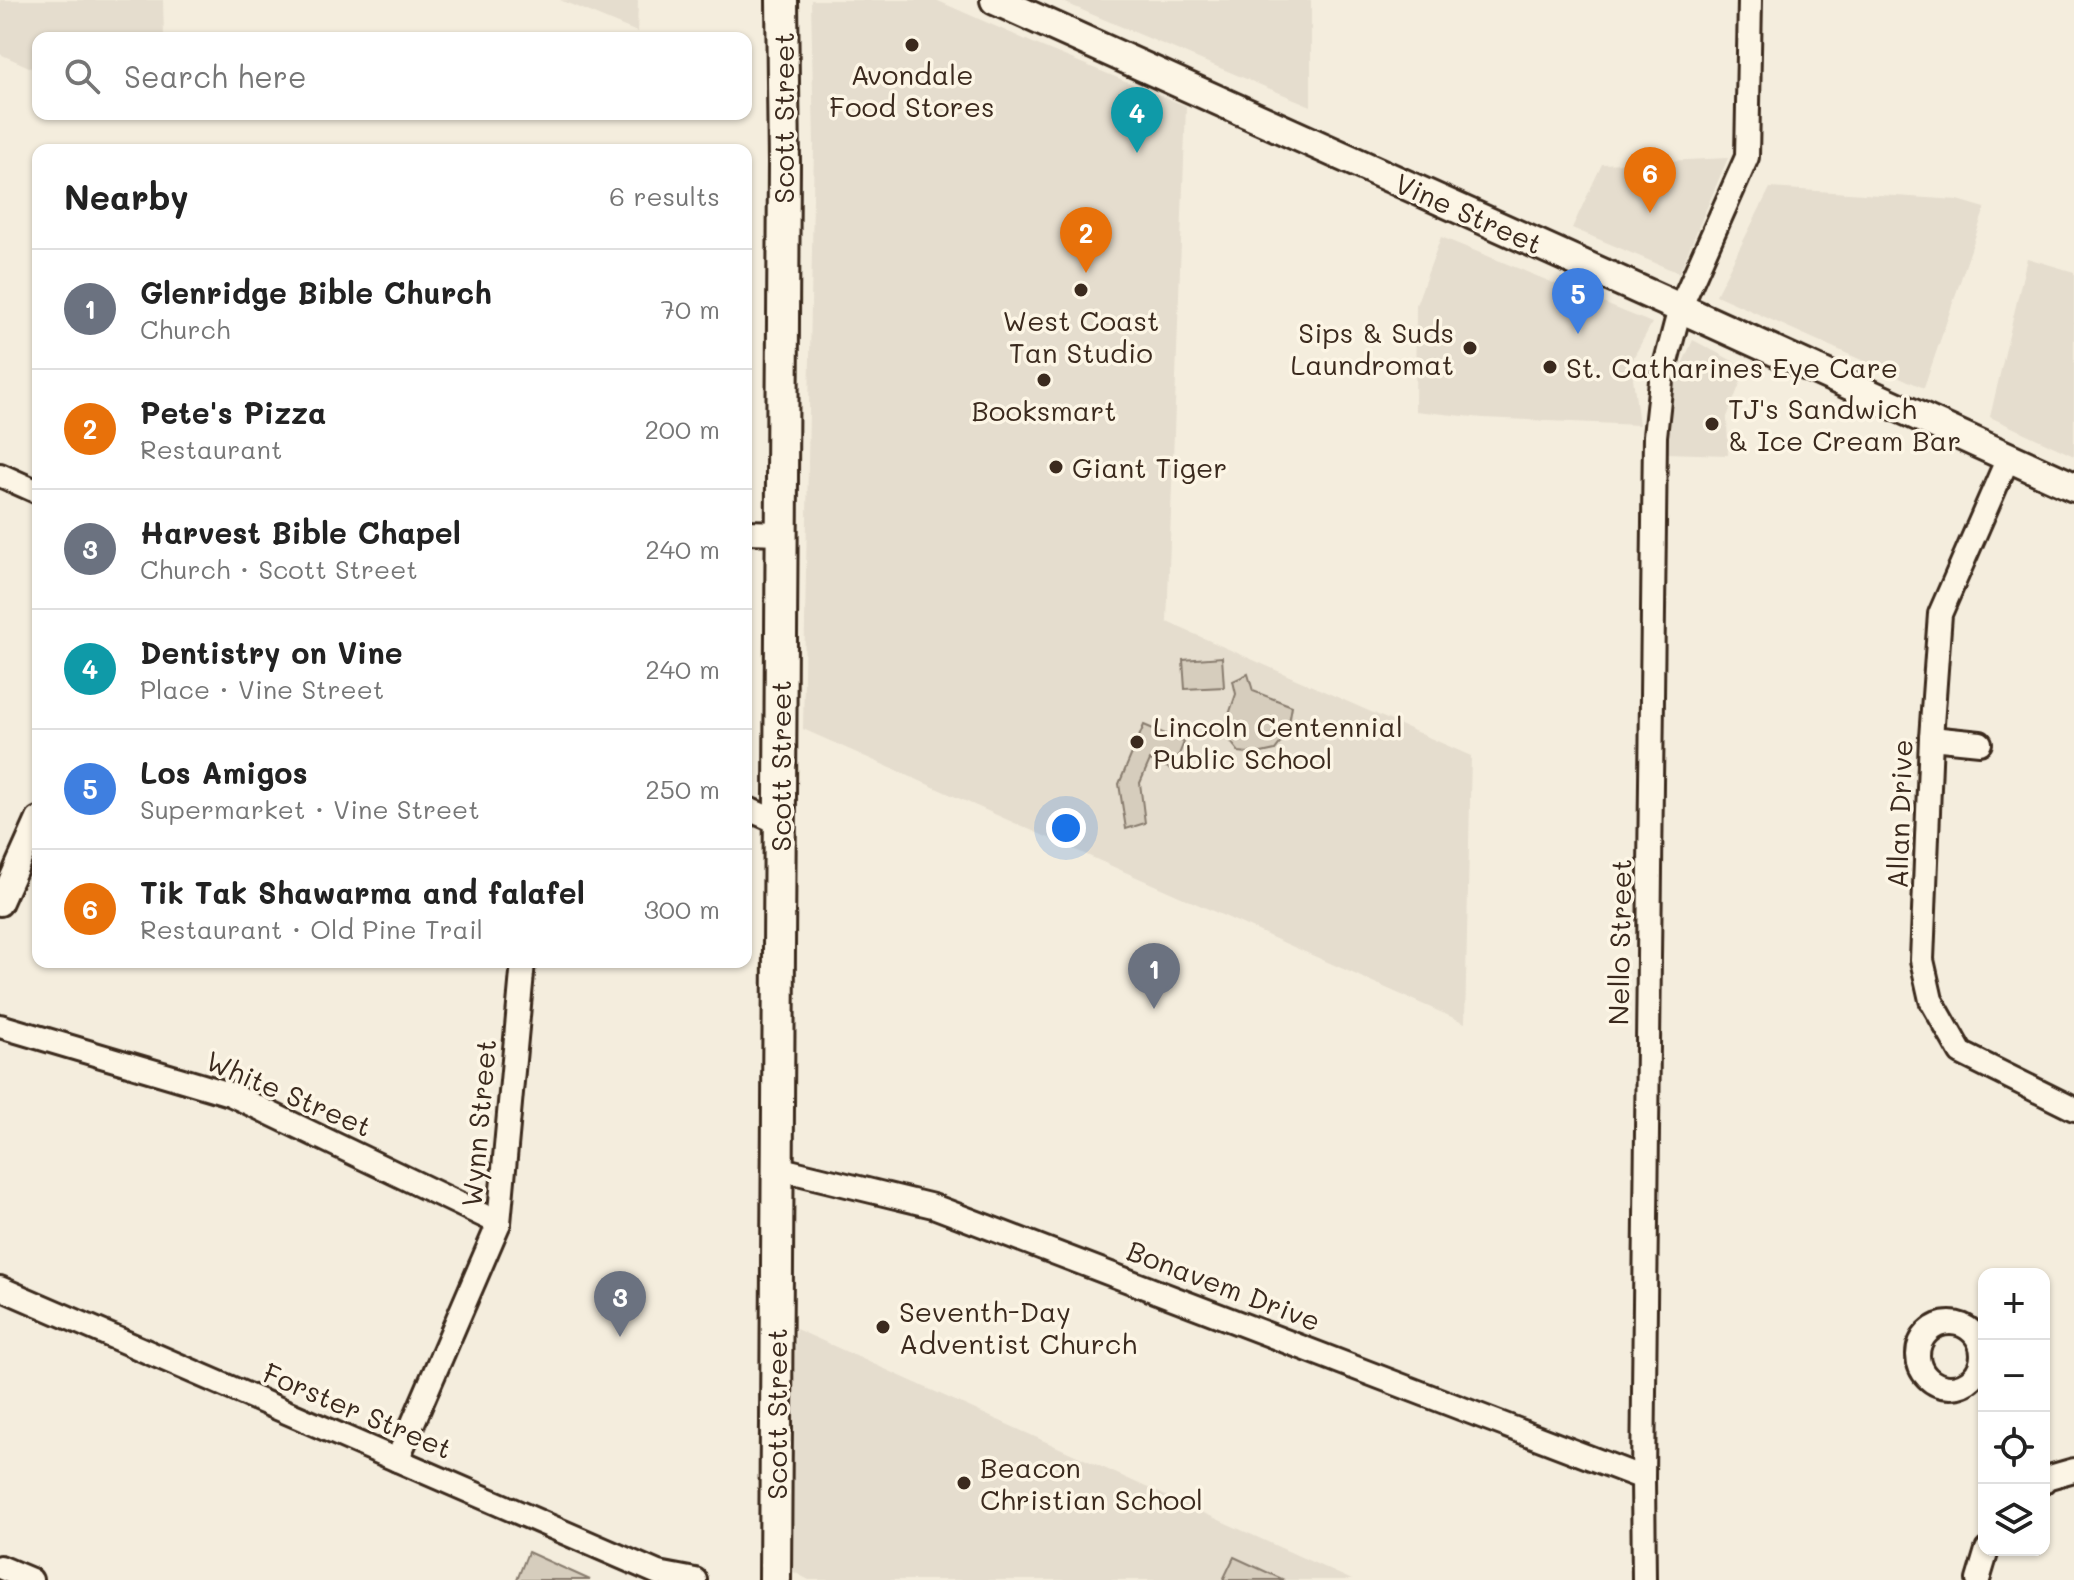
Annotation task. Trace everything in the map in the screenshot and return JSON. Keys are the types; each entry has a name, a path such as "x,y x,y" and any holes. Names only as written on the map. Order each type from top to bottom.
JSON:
{"main road":[{"name":"Scott Street","path":"775,1580 784,163 782,0"}],"street":[{"name":"Vine Street","path":"995,0 2074,487"},
{"name":"Nello Street","path":"1644,1580 1655,436 1661,381 1680,308 1747,157 1750,0"},
{"name":"Allan Drive","path":"2008,458 1940,614 1931,738 1922,960 1931,1000 1961,1053 2074,1109"},
{"path":"0,475 32,489"},
{"path":"752,532 782,533"},
{"path":"1931,738 1980,743"},
{"path":"752,811 780,823"},
{"path":"0,904 32,832"},
{"name":"Wynn Street","path":"397,1460 499,1223 522,968"},
{"name":"White Street","path":"0,1026 230,1094 499,1223"},
{"name":"Bonavem Drive","path":"777,1168 933,1206 1643,1478"},
{"name":"Forster Street","path":"0,1288 658,1573 695,1580"},
{"path":"2050,1477 2074,1470"},
{"path":"1978,1580 1985,1556"},
{"path":"0,1567 31,1580"}],"shaded area":[{"path":"0,0 163,0 164,32 32,32 32,68 0,54"},
{"path":"560,0 638,0 637,32"},
{"path":"811,0 936,0 1186,106 1167,622 1471,756 1465,1023 803,729 814,144"},
{"path":"1059,0 1311,0 1311,106 1091,14"},
{"path":"1728,158 1679,273 1572,228 1602,164"},
{"path":"1770,188 1958,200 1985,208 1924,388 1716,295"},
{"path":"1441,237 1652,323 1631,362 1639,425 1483,418 1415,411 1416,305"},
{"path":"2027,258 2074,272 2074,456 1990,417"},
{"path":"1693,340 1746,368 1727,417 1728,455 1666,453 1672,386"},
{"path":"1222,657 1224,687 1185,689 1183,660"},
{"path":"1248,674 1253,691 1292,706 1287,734 1275,750 1257,754 1239,752 1223,732 1236,694 1233,681"},
{"path":"1144,725 1184,742 1173,770 1150,760 1140,783 1145,823 1126,829 1119,784"},
{"name":"Beacon Christian School","path":"796,1329 1352,1580 809,1580 788,1569"},
{"path":"528,1552 590,1580 517,1580"},
{"path":"1234,1557 1284,1580 1223,1580"}],"place":[{"name":"Avondale Food Stores","path":"912,45"},
{"name":"Dentistry on Vine","path":"1137,153"},
{"name":"Tik Tak Shawarma and falafel","path":"1650,213"},
{"name":"Pete's Pizza","path":"1086,273"},
{"name":"West Coast Tan Studio","path":"1081,290"},
{"name":"Los Amigos","path":"1578,334"},
{"name":"Sips & Suds Laundromat","path":"1470,348"},
{"name":"St. Catharines Eye Care","path":"1550,367"},
{"name":"Booksmart","path":"1044,380"},
{"name":"TJ's Sandwich & Ice Cream Bar","path":"1712,424"},
{"name":"Giant Tiger","path":"1056,467"},
{"name":"Lincoln Centennial Public School","path":"1137,742"},
{"name":"Glenridge Bible Church","path":"1154,1009"},
{"name":"Seventh-Day Adventist Church","path":"883,1327"},
{"name":"Harvest Bible Chapel","path":"620,1337"},
{"name":"Beacon Christian School","path":"964,1483"}]}
